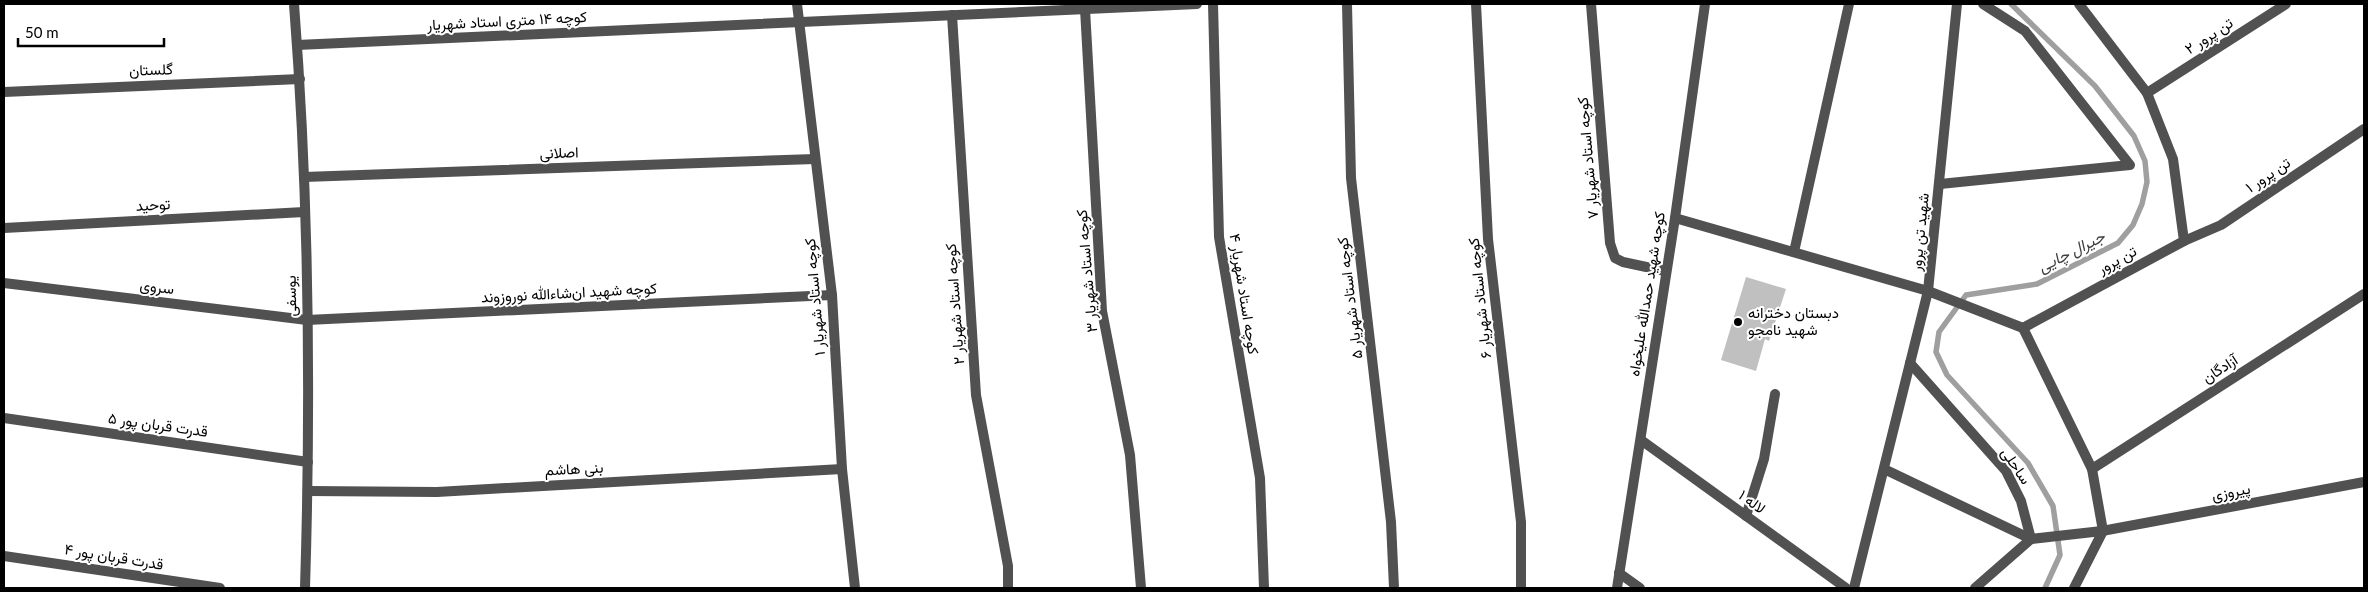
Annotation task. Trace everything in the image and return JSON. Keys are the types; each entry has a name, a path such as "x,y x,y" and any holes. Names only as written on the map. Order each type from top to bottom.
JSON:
{"street":[{"name":"یوسفی","path":"294,4 300,79 307,320 308,491 306,588"},
{"name":"کوچه استاد شهریار ۱","path":"798,4 832,295 842,469 855,588"},
{"name":"کوچه ۱۴ متری استاد شهریار","path":"297,45 800,23 952,15 1044,7 1085,9 1198,4"},
{"name":"کوچه استاد شهریار ۴","path":"1213,4 1219,237 1260,478 1264,588"},
{"name":"کوچه استاد شهریار ۵","path":"1347,4 1351,178 1391,522 1394,588"},
{"name":"کوچه استاد شهریار ۶","path":"1476,4 1488,239 1521,522 1521,588"},
{"name":"کوچه استاد شهریار ۷","path":"1591,4 1610,243 1615,258 1623,262 1665,271"},
{"name":"کوچه شهید حمدالله علیخواه","path":"1617,588 1641,440 1665,271 1675,218 1705,4"},
{"path":"1794,252 1848,4"},
{"name":"شهید تن پرور","path":"1675,218 1928,291 1957,4"},
{"path":"1940,184 2130,165 2024,31 1984,4"},
{"path":"2079,4 2147,93 2173,160 2184,240"},
{"name":"تن پرور ۲","path":"2147,93 2286,4"},
{"name":"کوچه استاد شهریار ۳","path":"1085,9 1102,311 1130,455 1142,588"},
{"name":"کوچه استاد شهریار ۲","path":"952,15 976,396 1008,566 1008,588"},
{"name":"گلستان","path":"4,92 300,79"},
{"name":"تن پرور ۱","path":"2184,240 2221,225 2364,129"},
{"name":"اصلانی","path":"304,177 815,159"},
{"name":"توحید","path":"4,228 304,212"},
{"name":"تن پرور","path":"2023,328 2184,240"},
{"name":"سروی","path":"4,283 307,320"},
{"path":"1854,588 1928,291 2023,328 2092,469 2102,531 2074,588"},
{"name":"آزادگان","path":"2092,469 2364,294"},
{"name":"کوچه شهید ان‌شاءالله نوروزوند","path":"307,320 832,295"},
{"name":"ساحلی","path":"1910,362 2006,471 2022,501 2032,539"},
{"path":"1746,516 1764,459 1775,394"},
{"name":"قدرت قربان پور ۵","path":"4,418 308,462"},
{"name":"لاله ۱","path":"1641,440 1846,588"},
{"name":"بنی هاشم","path":"308,491 437,492 842,469"},
{"path":"1884,469 2032,539 1975,588"},
{"name":"پیروزی","path":"2032,539 2102,531 2364,482"},
{"name":"قدرت قربان پور ۴","path":"4,556 220,588"},
{"path":"1619,573 1640,588"}],"building":[{"path":"1746,277 1786,289 1769,341 1765,339 1756,371 1721,360"}],"waterway":[{"name":"جیرال چایی","path":"2011,4 2095,86 2134,136 2145,161 2147,182 2142,204 2133,225 2118,243 2037,284 1966,295 1939,332 1936,352 1947,375 2028,463 2053,506 2060,555 2045,588"}],"place":[{"name":"دبستان دخترانه شهید نامجو","path":"1738,322"}]}
